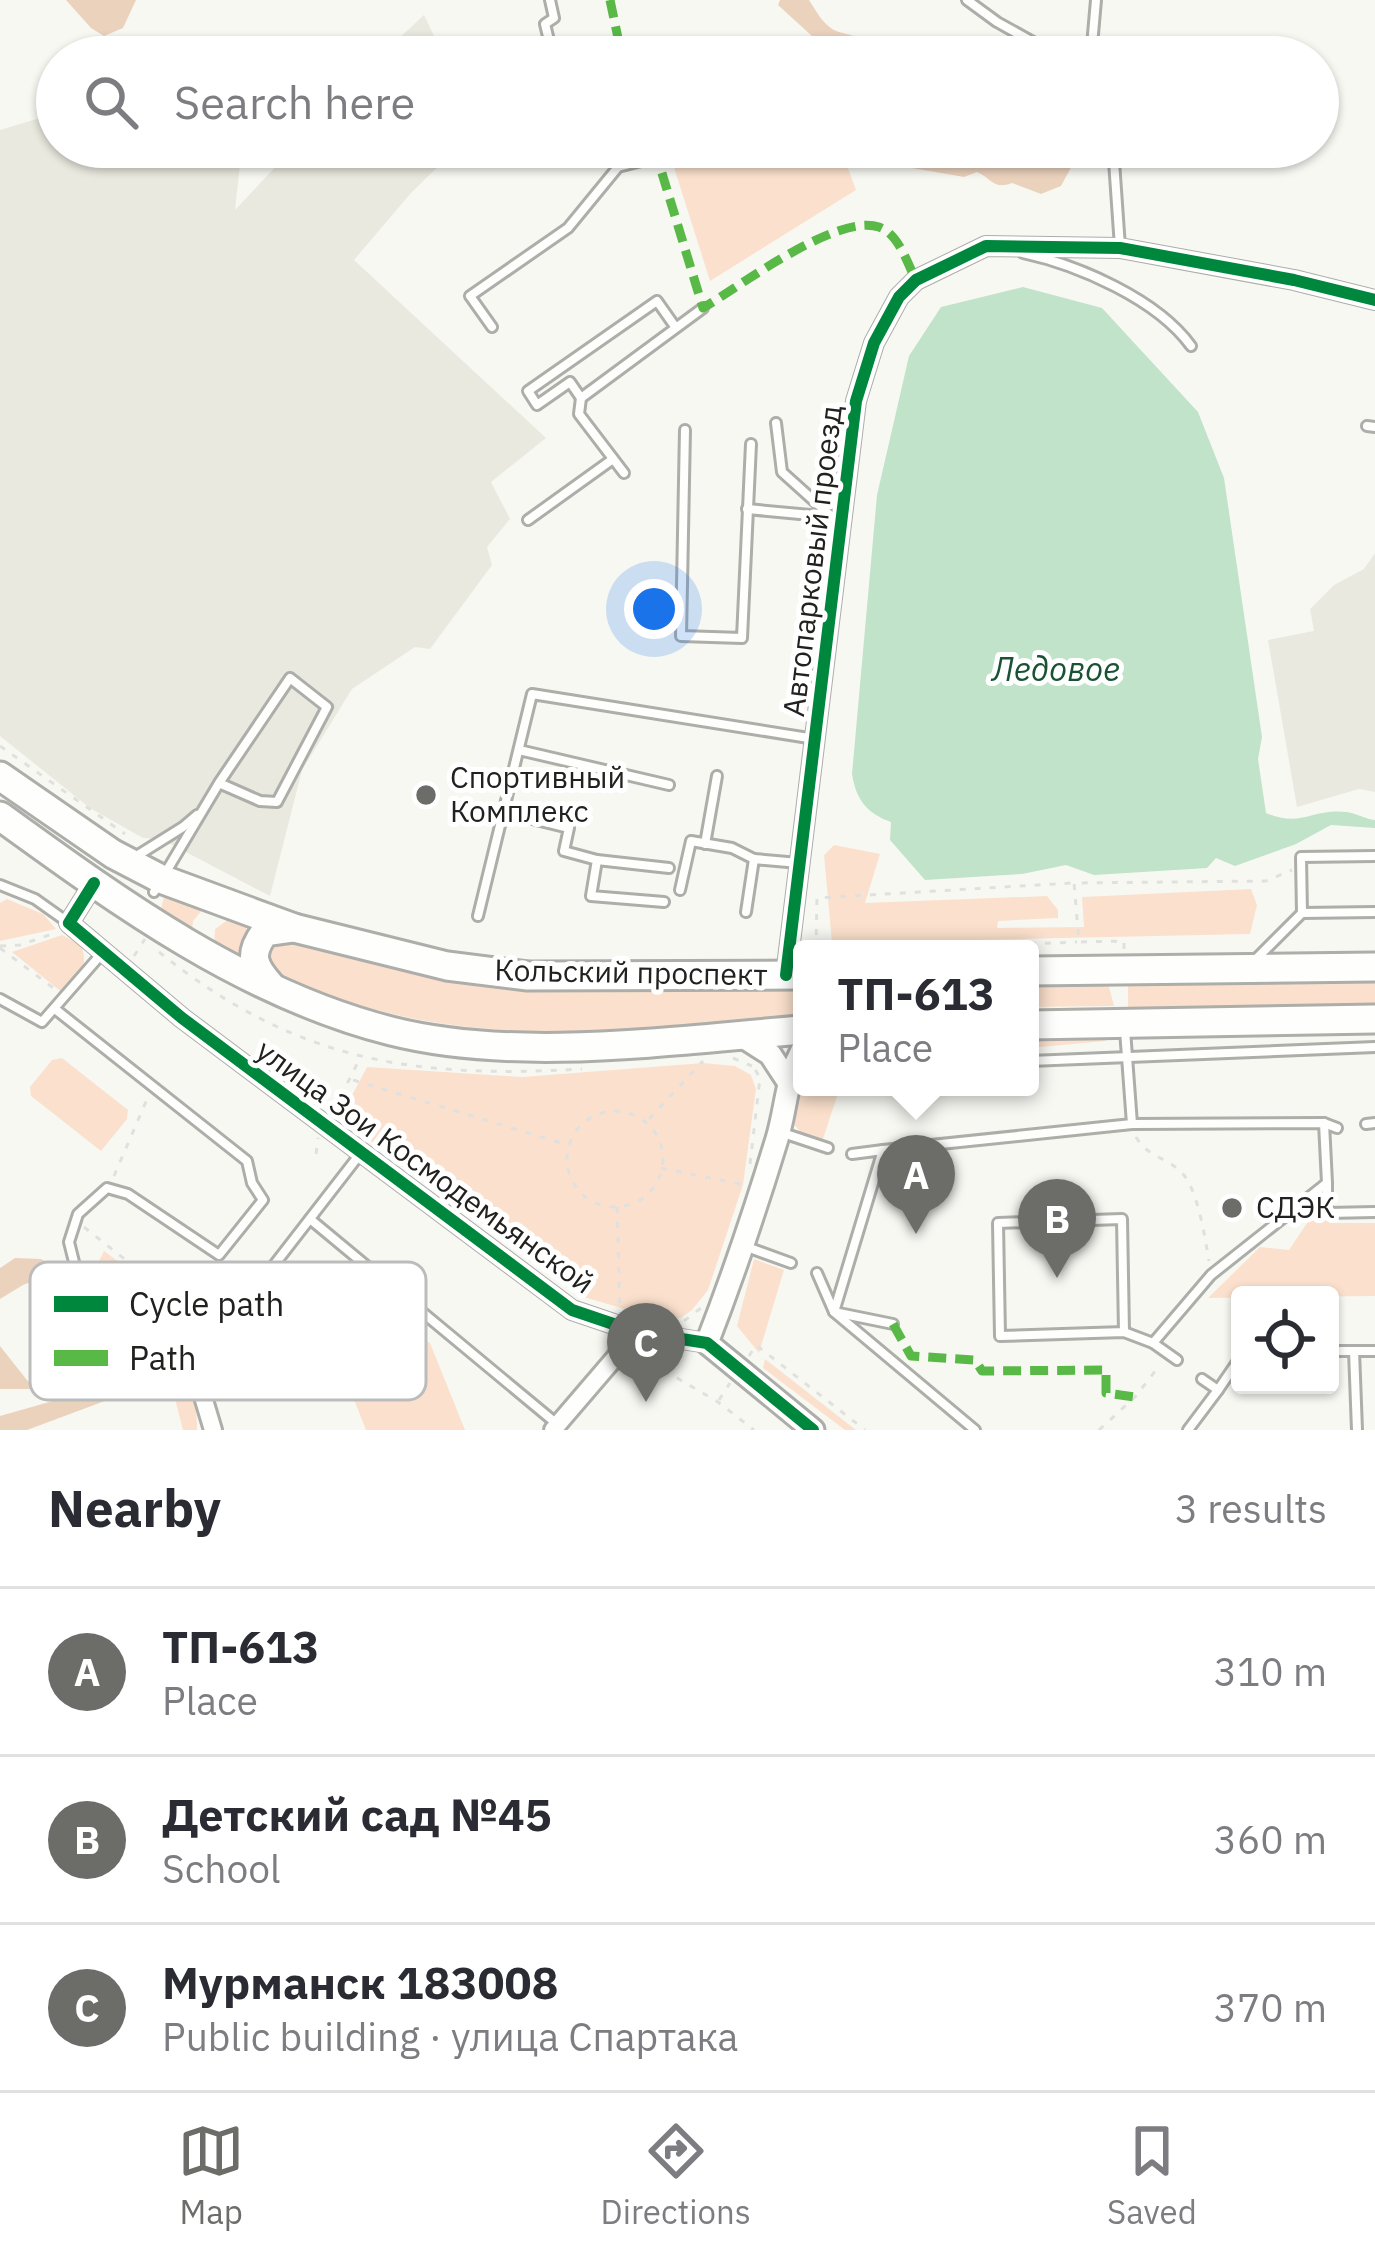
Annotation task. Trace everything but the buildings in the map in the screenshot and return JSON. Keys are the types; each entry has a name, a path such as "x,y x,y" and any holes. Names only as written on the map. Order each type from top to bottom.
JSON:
{"main road":[{"name":"Кольский проспект","path":"0,776 138,880 224,963 273,988 393,1031 506,1046 736,1046 793,1032"},
{"name":"Кольский проспект","path":"0,816 94,883 138,880 293,928 447,966 528,976 793,975"},
{"path":"94,883 138,880"},
{"path":"224,963 204,934 222,911 240,910"},
{"path":"273,988 254,962 254,946 265,932 293,928"},
{"path":"1039,971 1375,967"},
{"path":"1039,1025 1375,1019"}],"street":[{"name":"Автопарковый проезд","path":"796,940 838,517 856,401 864,369 899,297 916,280 986,245 1120,248 1375,300"},
{"path":"67,927 94,883"},
{"name":"улица Зои Космодемьянской","path":"67,927 105,950 182,1018 572,1310 638,1332 706,1343"},
{"path":"736,1046 770,1054 782,1073 779,1132 706,1343 813,1430"},
{"path":"782,1073 793,1060"},
{"path":"555,1427 638,1332"},
{"path":"204,1400 213,1430"}],"lane":[{"path":"548,36 545,25 554,18 550,0"},
{"path":"968,0 1022,36"},
{"path":"1093,36 1096,0"},
{"path":"492,327 470,296 568,228 617,168"},
{"path":"1114,168 1120,248"},
{"path":"986,245 1087,272 1167,319 1191,346"},
{"path":"624,473 579,414 581,398 570,382 537,405 528,391 658,301 676,328"},
{"path":"581,398 703,308"},
{"path":"776,423 782,472 838,517"},
{"path":"685,430 681,636 742,638 751,445"},
{"path":"528,520 613,459"},
{"path":"747,509 838,517"},
{"path":"138,880 206,805 219,783 290,678 327,707 277,802 260,801 219,783"},
{"path":"478,916 532,694 816,739"},
{"path":"519,750 669,785"},
{"path":"705,844 717,776"},
{"path":"138,880 206,805"},
{"path":"504,812 569,828 564,851 596,860 668,868"},
{"path":"680,890 692,841 732,848 754,859 801,863"},
{"path":"1302,914 1301,857 1375,856"},
{"path":"746,912 754,859"},
{"path":"596,860 591,896 664,902"},
{"path":"0,885 34,899 67,927"},
{"path":"1248,968 1302,914 1375,912"},
{"path":"0,999 42,1022 105,950"},
{"path":"55,1009 247,1161 252,1183 263,1200 219,1255 128,1193 107,1188 78,1214 69,1242 76,1262"},
{"path":"1125,1023 1132,1124"},
{"path":"1039,1061 1375,1047"},
{"path":"1324,1123 1327,1214 1375,1213"},
{"path":"852,1154 1132,1124 1324,1123 1337,1129"},
{"path":"779,1132 828,1148"},
{"path":"277,1262 363,1150"},
{"path":"834,1312 883,1150"},
{"path":"1153,1343 1211,1275 1327,1183"},
{"path":"310,1219 361,1262"},
{"path":"1124,1332 1122,1219 998,1223 1000,1336 1124,1332 1173,1357"},
{"path":"743,1246 791,1264"},
{"path":"817,1273 834,1312 976,1430"},
{"path":"834,1312 893,1324"},
{"path":"426,1317 555,1427"},
{"path":"1339,1351 1375,1351"},
{"path":"1354,1351 1357,1430"},
{"path":"1188,1430 1231,1371"},
{"path":"1202,1378 1218,1390"}],"path":[{"path":"0,746 138,880"},
{"path":"816,940 817,898 1074,884 1265,881 1302,866"},
{"path":"1074,884 1078,942"},
{"path":"0,947 20,945 67,927"},
{"path":"1039,944 1124,941 1125,970"},
{"path":"0,947 65,997"},
{"path":"736,1046 760,1078 750,1163"},
{"path":"326,1122 360,1058"},
{"path":"646,1122 703,1058 717,1058"},
{"path":"753,1066 782,1073"},
{"path":"352,1080 568,1145"},
{"path":"107,1188 144,1112 150,1086"},
{"path":"602,1112 628,1112 646,1122 659,1140 661,1168 655,1186 643,1198 617,1207 590,1201 568,1172 568,1145 584,1122 602,1112"},
{"path":"1132,1124 1149,1155 1184,1175 1200,1218 1211,1275"},
{"path":"661,1168 747,1186"},
{"path":"613,1324 623,1309 617,1207"},
{"path":"78,1214 84,1228 127,1262"},
{"path":"684,1321 707,1301"},
{"path":"718,1402 756,1345 865,1430"},
{"path":"624,1347 718,1402 754,1430"},
{"path":"1100,1430 1173,1357"}],"shaded area":[{"path":"66,0 136,0 123,28 104,36"},
{"path":"780,0 809,0 829,27 854,36 812,36 778,5"},
{"path":"424,15 434,36 402,36"},
{"path":"36,119 36,168 240,168 235,210 274,168 437,168 354,260 546,438 491,482 510,519 487,547 492,565 430,649 415,647 352,689 302,770 270,896 161,839 143,838 90,808 0,736 0,130"},
{"path":"674,168 848,168 856,190 710,281"},
{"path":"912,168 1071,168 1061,186 1041,194 1012,183 997,184 977,172 964,177"},
{"path":"1375,553 1375,792 1359,789 1297,807 1268,640 1314,631 1310,609 1334,585 1364,569"},
{"path":"834,845 880,854 865,903 1047,896 1058,910 1058,918 998,921 997,928 1084,927 1082,897 1251,889 1257,905 1250,934 832,940 824,855"},
{"path":"170,894 203,909 192,930 161,909 164,897"},
{"path":"7,899 43,914 56,929 0,941 0,903"},
{"path":"233,916 261,928 244,941 245,966 214,943 215,929"},
{"path":"62,935 80,944 84,959 78,977 64,994 12,952"},
{"path":"275,939 439,977 505,986 632,991 793,988 793,1017 567,1032 449,1025 392,1014 291,981 268,966 268,946"},
{"path":"1375,979 1375,1004 1128,1008 1128,984"},
{"path":"1108,983 1114,1006 1039,1007 1039,985"},
{"path":"1039,1035 1105,1036 1106,1041 1039,1047"},
{"path":"62,1058 128,1110 127,1119 101,1151 31,1096 30,1087 52,1060"},
{"path":"703,1063 735,1066 751,1075 756,1089 743,1185 708,1290 681,1318 663,1320 580,1296 340,1118 367,1067 522,1077"},
{"path":"798,1096 837,1096 822,1142 803,1135 792,1122"},
{"path":"1319,1205 1330,1223 1375,1223 1375,1296 1339,1296 1339,1286 1231,1286 1231,1298 1208,1298 1260,1247 1289,1250"},
{"path":"104,1251 119,1262 98,1262"},
{"path":"15,1258 47,1262 30,1262 30,1282 0,1299 0,1268"},
{"path":"754,1259 784,1270 759,1353 737,1326"},
{"path":"426,1341 430,1343 465,1430 366,1430 354,1400 426,1400"},
{"path":"0,1346 30,1389 0,1389"},
{"path":"765,1359 856,1430 845,1430 763,1368"},
{"path":"56,1400 107,1400 27,1430 0,1430 0,1416"},
{"path":"175,1400 194,1400 197,1430 183,1430"}],"water":[{"name":"Ледовое","path":"1023,287 1102,308 1198,412 1224,478 1262,737 1258,759 1266,813 1289,819 1346,812 1375,820 1375,828 1331,825 1296,844 1235,866 1216,858 1207,868 1094,875 1066,865 1022,874 925,880 890,840 891,822 860,798 852,774 877,495 909,356 941,307"}],"marked path":[{"path":"610,0 618,36"},
{"path":"660,168 703,308 815,241 861,226 879,227 892,236 916,280"},
{"path":"893,1324 911,1356 975,1360 982,1371 1106,1370 1106,1393 1135,1397"}],"cycle path":[{"path":"786,975 856,401 874,343 899,297 916,280 986,246 1120,248 1375,300"},
{"path":"94,883 69,923 182,1018 572,1310 637,1332 707,1343 813,1430"}],"place":[{"name":"Спортивный Комплекс","path":"426,795"},
{"name":"СДЭК","path":"1232,1208"},
{"name":"ТП-613","path":"916,1234"},
{"name":"Детский сад №45","path":"1057,1278"},
{"name":"Мурманск 183008","path":"646,1402"}]}
